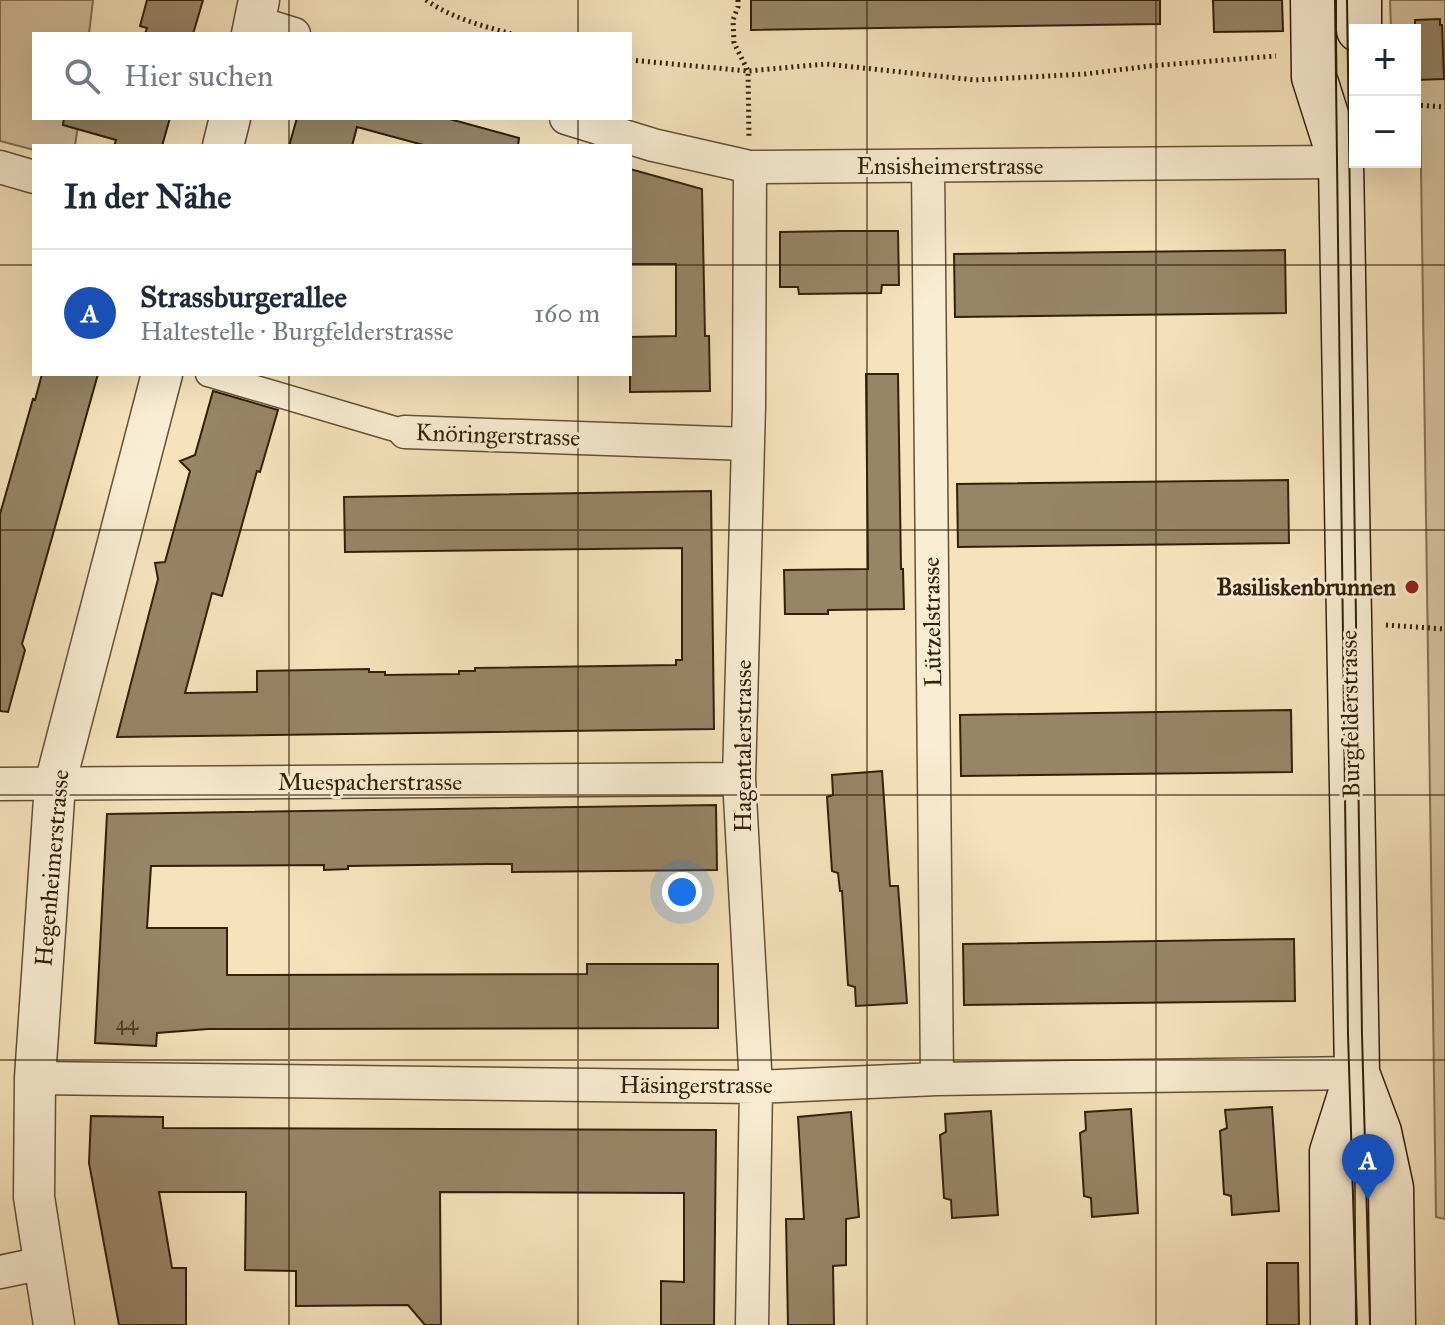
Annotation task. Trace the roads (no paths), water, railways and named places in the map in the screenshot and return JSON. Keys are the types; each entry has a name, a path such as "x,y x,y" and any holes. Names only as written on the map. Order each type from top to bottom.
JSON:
{"main road":[{"name":"Burgfelderstrasse","path":"1313,0 1314,77 1341,162 1357,1073 1332,1152 1333,1325"},
{"path":"1359,0 1359,24"},
{"name":"Burgfelderstrasse","path":"1341,162 1349,137"},
{"name":"Burgfelderstrasse","path":"1357,1073 1379,1132 1391,1188 1393,1325"}],"street":[{"path":"255,19 289,32"},
{"path":"224,144 230,120"},
{"name":"Ensisheimerstrasse","path":"572,120 653,145 750,167 1341,162"},
{"name":"Lützelstrasse","path":"928,166 937,1079"},
{"path":"0,167 32,176"},
{"name":"Hagentalerstrasse","path":"750,167 748,444 739,779 756,1087 752,1325"},
{"name":"Hegenheimerstrasse","path":"54,1325 34,1197 35,1078 55,784 161,376"},
{"name":"Knöringerstrasse","path":"215,376 405,432 748,444"},
{"name":"Muespacherstrasse","path":"0,784 739,779"},
{"name":"Häsingerstrasse","path":"35,1078 756,1087 937,1079 1357,1073"},
{"path":"0,1272 43,1263"}],"tram line":[{"path":"1335,0 1348,1034 1357,1325"},
{"path":"1347,0 1362,1035 1370,1325"}],"place":[{"name":"Basiliskenbrunnen","path":"1412,587"},
{"name":"Strassburgerallee","path":"1368,1200"}]}
